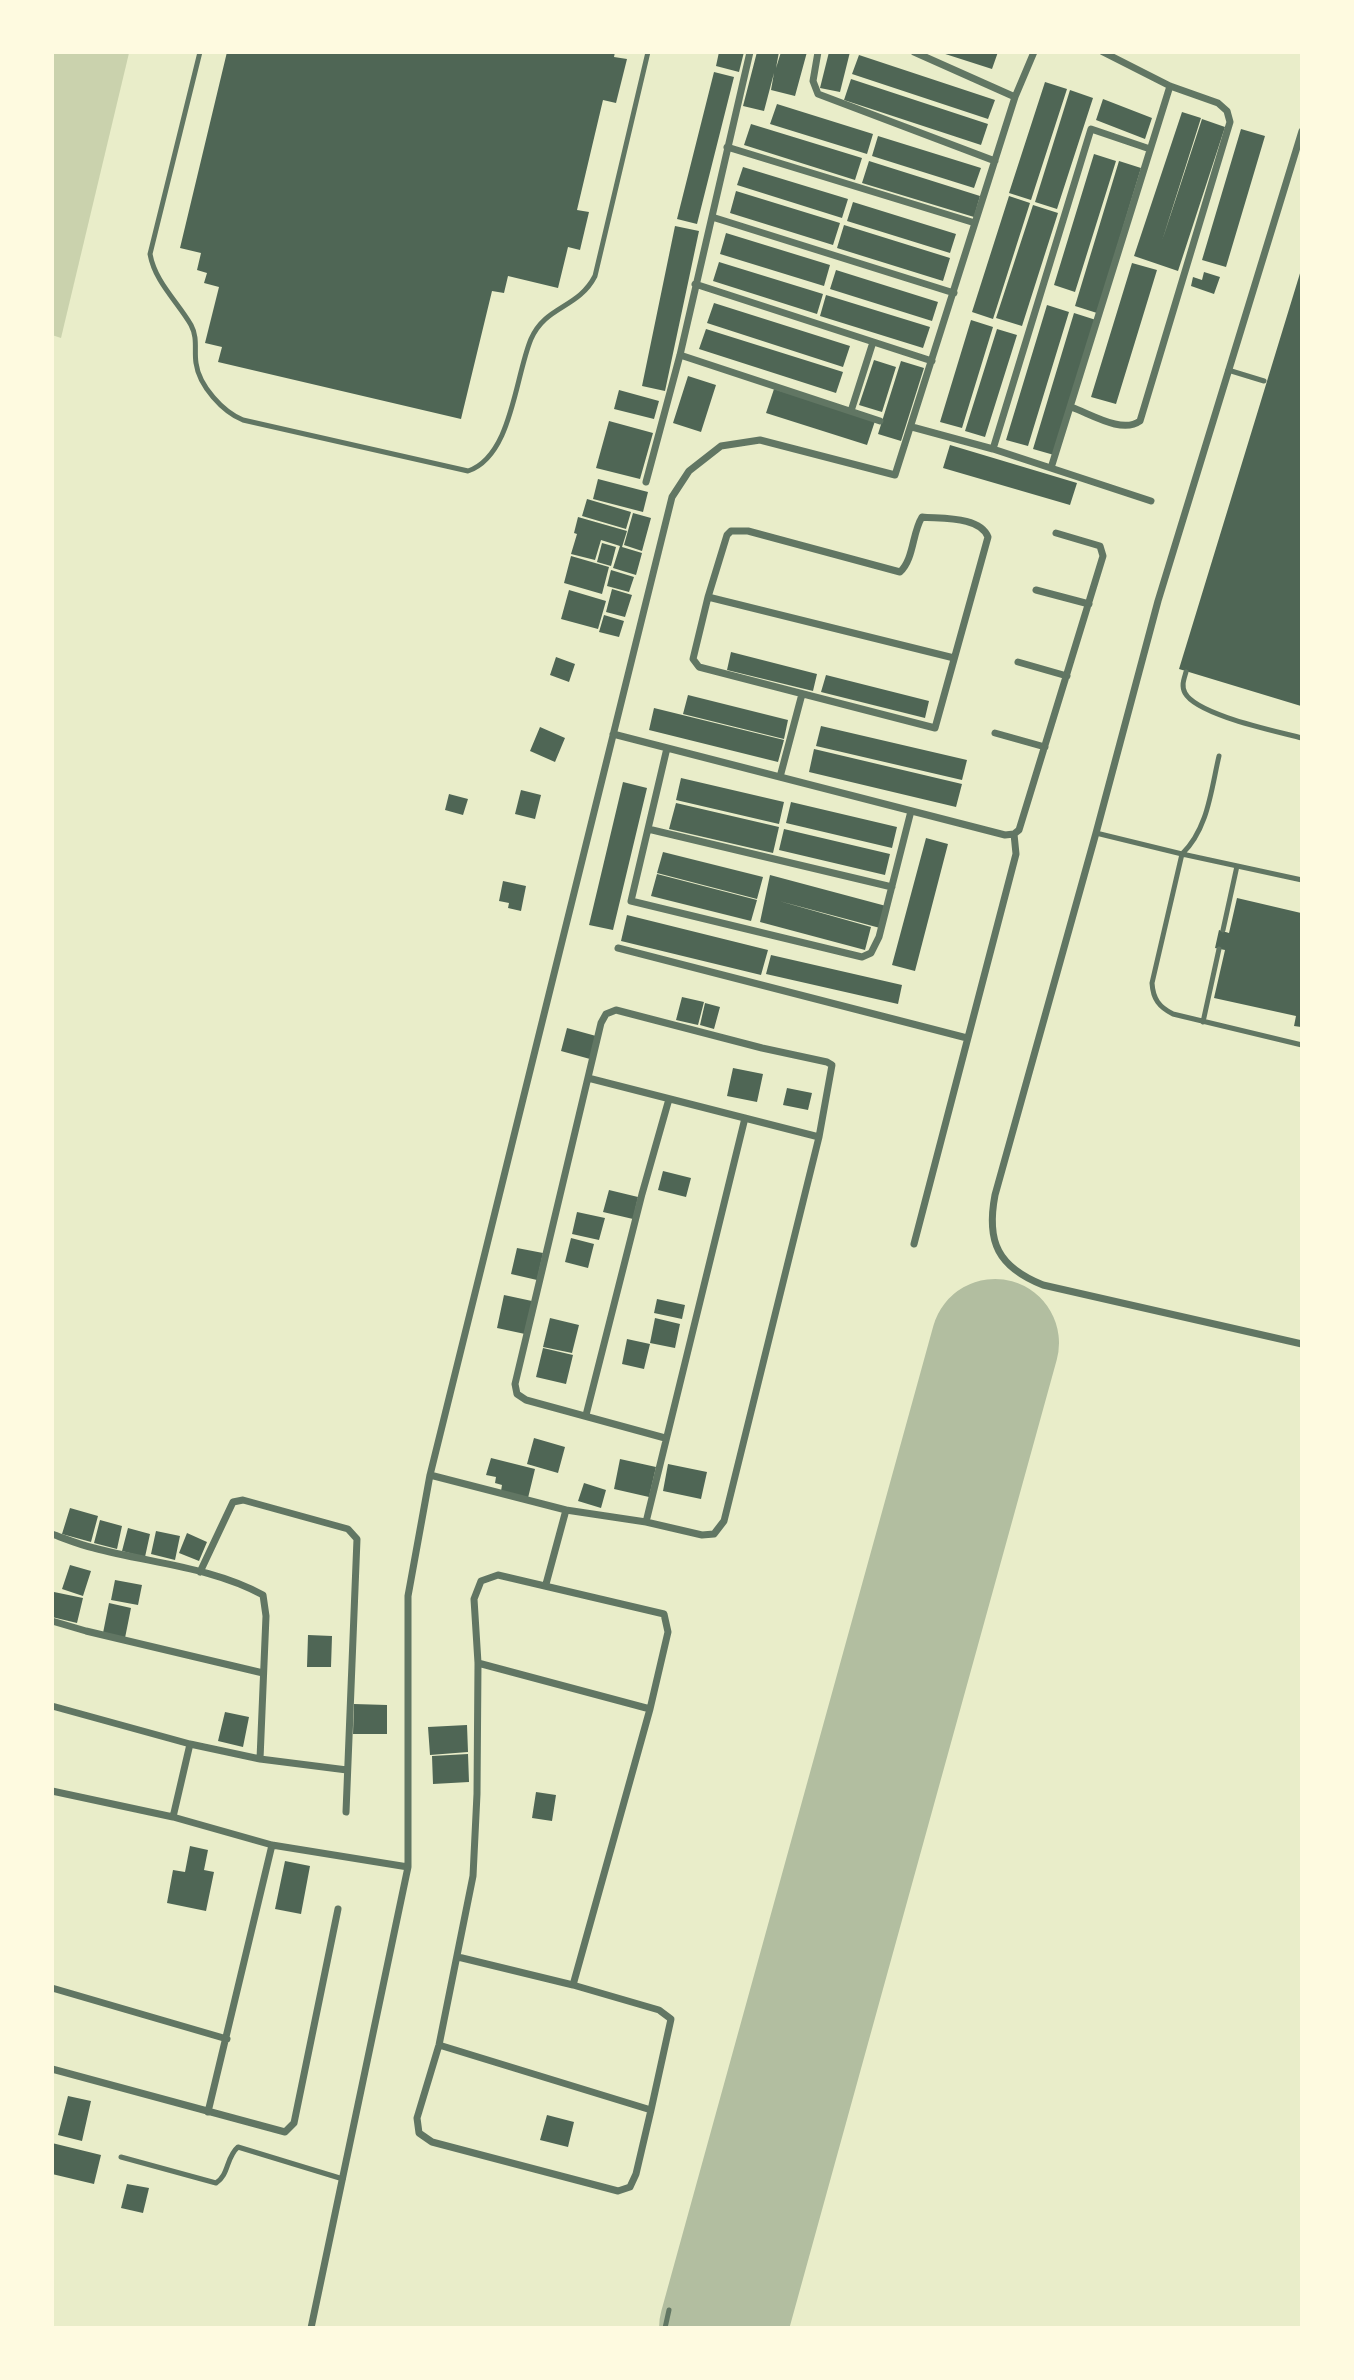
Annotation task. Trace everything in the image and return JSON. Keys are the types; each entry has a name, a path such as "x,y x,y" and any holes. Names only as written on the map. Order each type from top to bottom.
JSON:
{"street":[{"path":"646,482 680,355 750,52"},
{"path":"818,52 813,81 818,94 995,161"},
{"path":"914,52 1015,97"},
{"path":"311,2328 408,1867 408,1596 430,1475 672,497 689,471 721,446 760,440 895,475 1015,97 1034,52"},
{"path":"1071,407 1122,426 1132,426 1140,421 1230,122 1227,111 1218,103 1170,86 1103,52"},
{"path":"1051,468 1170,86"},
{"path":"993,449 1091,129 1150,149"},
{"path":"1301,131 1158,601 995,1195 991,1226 997,1249 1006,1262 1017,1272 1043,1285 1301,1344"},
{"path":"727,147 975,223"},
{"path":"712,217 954,293"},
{"path":"695,284 932,361"},
{"path":"851,411 873,342"},
{"path":"680,355 880,421"},
{"path":"912,427 993,449 1151,501"},
{"path":"922,517 968,522 987,532 988,537 935,728 699,667 693,659 694,648 708,597 727,535 731,531 748,531 900,572 906,566 922,517"},
{"path":"613,733 1009,835 1019,830 1104,556 1100,546 1056,533"},
{"path":"1036,590 1089,604"},
{"path":"708,597 954,658"},
{"path":"1018,662 1067,676"},
{"path":"780,777 802,694"},
{"path":"995,733 1045,747"},
{"path":"667,748 631,901 862,957 871,953 879,937 911,811"},
{"path":"648,829 892,887"},
{"path":"914,1244 1016,854 1009,835"},
{"path":"618,948 967,1038"},
{"path":"430,1475 566,1510 646,1522 702,1535 714,1534 724,1521 819,1137 832,1065 616,1010 606,1014 601,1023 514,1384 517,1394 526,1400 665,1438"},
{"path":"588,1078 819,1137"},
{"path":"586,1415 669,1099"},
{"path":"646,1522 745,1118"},
{"path":"200,1572 233,1502 243,1500 348,1529 357,1539 346,1812"},
{"path":"546,1584 566,1510"},
{"path":"52,1534 92,1548 200,1572 244,1585 263,1595 266,1616 260,1759"},
{"path":"458,1957 573,1985 659,2010 671,2019 636,2174 630,2187 618,2191 432,2142 419,2133 416,2119 439,2045 473,1876 478,1663 474,1599 481,1581 498,1575 546,1584 664,1614 668,1632 650,1709 573,1985"},
{"path":"52,1621 263,1673"},
{"path":"478,1663 650,1709"},
{"path":"52,1706 190,1744 260,1759 347,1770"},
{"path":"173,1817 190,1744"},
{"path":"52,1791 173,1817 272,1845 408,1867"},
{"path":"208,2112 272,1845"},
{"path":"52,2069 285,2132 294,2123 338,1909"},
{"path":"52,1988 227,2039"},
{"path":"439,2045 651,2110"}],"lane":[{"path":"200,52 150,254 159,278 192,326 197,367 214,399 228,413 243,420 468,471 482,464 499,441 529,342 538,325 551,313 581,296 595,276 648,52"},
{"path":"1228,370 1264,381"},
{"path":"1186,672 1183,684 1185,693 1202,708 1301,738"},
{"path":"1219,756 1203,824 1191,845 1182,854 1152,983 1153,993 1163,1009 1203,1022 1301,1045"},
{"path":"1096,833 1301,880"},
{"path":"1223,930 1237,866"},
{"path":"1203,1022 1219,949"},
{"path":"121,2157 216,2183 222,2179 233,2150 238,2147 343,2179"},
{"path":"665,2328 669,2310"}],"green space":[{"path":"52,53 129,53 61,338 52,335"}],"building":[{"path":"227,52 615,52 614,57 627,59 616,103 603,100 577,210 589,212 580,250 568,247 558,288 508,276 504,293 492,291 461,419 218,362 222,347 205,343 219,287 204,283 207,273 197,270 201,253 180,248"},
{"path":"719,52 744,52 739,72 716,66"},
{"path":"757,52 779,52 776,68 781,52 807,52 795,96 771,90 774,73 764,111 743,106"},
{"path":"829,52 850,52 840,92 820,88"},
{"path":"939,52 998,52 992,69"},
{"path":"859,55 995,100 988,119 852,74"},
{"path":"714,72 734,77 697,224 677,219"},
{"path":"851,79 988,124 981,145 844,100"},
{"path":"1045,82 1067,89 1031,200 1009,193"},
{"path":"1070,90 1093,98 1057,209 1035,202"},
{"path":"1103,99 1152,118 1145,139 1096,120"},
{"path":"777,104 873,134 867,154 770,124"},
{"path":"1182,112 1201,118 1162,241 1202,119 1225,127 1178,271 1134,256"},
{"path":"751,124 862,158 855,180 744,145"},
{"path":"1241,129 1265,136 1226,267 1202,260"},
{"path":"878,136 981,168 974,188 872,156"},
{"path":"1094,154 1116,161 1075,292 1054,285"},
{"path":"869,161 980,196 974,217 862,183"},
{"path":"1119,161 1141,168 1097,313 1075,306"},
{"path":"743,167 848,199 842,218 737,185"},
{"path":"736,191 840,223 833,245 730,213"},
{"path":"1009,196 1030,203 993,319 972,312"},
{"path":"853,202 956,234 950,253 847,221"},
{"path":"1033,205 1058,213 1022,326 996,318"},
{"path":"844,225 950,258 943,281 837,248"},
{"path":"675,226 699,231 665,391 642,386"},
{"path":"726,233 830,265 824,286 720,254"},
{"path":"719,262 823,294 817,314 713,281"},
{"path":"1132,263 1157,270 1116,404 1091,397"},
{"path":"836,270 938,302 932,321 830,289"},
{"path":"1301,270 1301,706 1179,669"},
{"path":"1204,272 1220,277 1214,294 1191,286 1193,277 1202,280"},
{"path":"826,295 930,327 923,348 820,316"},
{"path":"714,303 850,346 843,367 707,323"},
{"path":"1047,305 1069,312 1028,446 1006,440"},
{"path":"1074,313 1096,320 1054,455 1033,449"},
{"path":"971,320 993,327 962,428 940,422"},
{"path":"706,329 843,372 836,393 699,349"},
{"path":"997,329 1017,335 985,437 965,431"},
{"path":"874,360 896,367 882,412 859,405"},
{"path":"901,361 924,368 901,441 878,434"},
{"path":"688,376 716,385 701,432 673,423"},
{"path":"774,389 875,421 867,445 766,413"},
{"path":"619,390 659,401 654,419 614,409"},
{"path":"609,421 653,433 640,479 596,468"},
{"path":"950,445 1077,483 1070,505 943,468"},
{"path":"598,479 648,492 643,512 593,499"},
{"path":"587,499 631,512 626,529 582,516"},
{"path":"633,513 651,518 642,551 624,545"},
{"path":"578,517 627,531 622,547 642,553 636,575 613,568 620,546 601,540 595,560 571,554 577,534 574,533"},
{"path":"602,543 616,547 611,566 597,562"},
{"path":"571,556 609,567 602,594 564,583"},
{"path":"611,570 634,577 629,592 607,586"},
{"path":"612,589 632,595 625,617 606,612"},
{"path":"569,590 606,601 598,629 561,619"},
{"path":"604,615 624,621 619,637 599,632"},
{"path":"731,652 817,674 813,691 727,670"},
{"path":"556,657 575,664 569,682 550,675"},
{"path":"826,675 929,701 925,718 821,692"},
{"path":"688,695 788,720 784,739 683,714"},
{"path":"654,708 784,740 778,762 649,730"},
{"path":"821,726 967,760 962,780 816,746"},
{"path":"540,727 565,738 555,762 530,751"},
{"path":"814,749 962,784 956,807 809,772"},
{"path":"681,778 784,802 779,824 676,800"},
{"path":"623,782 647,788 613,930 589,925"},
{"path":"521,790 541,795 535,819 515,814"},
{"path":"449,794 468,799 463,815 445,810"},
{"path":"791,802 897,827 892,848 786,823"},
{"path":"676,803 779,827 773,853 669,829"},
{"path":"784,829 890,854 885,875 779,850"},
{"path":"926,838 948,844 915,971 892,965"},
{"path":"663,852 763,877 757,899 657,873"},
{"path":"657,874 757,900 751,921 651,896"},
{"path":"770,875 886,906 880,928 779,901 871,927 865,950 760,922"},
{"path":"503,881 526,886 521,911 508,908 509,903 499,901"},
{"path":"1237,898 1301,913 1301,1027 1294,1026 1296,1016 1214,998 1225,950 1215,948 1219,930 1229,933"},
{"path":"627,915 768,950 761,975 621,941"},
{"path":"771,955 902,985 898,1004 766,974"},
{"path":"682,997 704,1002 698,1025 676,1020"},
{"path":"705,1003 720,1007 714,1029 700,1025"},
{"path":"567,1028 596,1036 590,1059 561,1051"},
{"path":"733,1068 763,1074 757,1102 727,1096"},
{"path":"787,1088 812,1093 808,1110 783,1105"},
{"path":"663,1171 691,1178 686,1197 658,1190"},
{"path":"609,1190 638,1197 633,1219 603,1212"},
{"path":"577,1212 605,1218 599,1240 572,1234"},
{"path":"571,1238 594,1244 588,1268 565,1262"},
{"path":"517,1248 543,1253 537,1280 511,1274"},
{"path":"504,1295 532,1301 525,1334 497,1328"},
{"path":"657,1299 685,1305 682,1319 654,1313"},
{"path":"550,1318 579,1325 572,1353 543,1347"},
{"path":"655,1318 680,1324 675,1348 650,1343"},
{"path":"627,1339 650,1344 644,1369 622,1364"},
{"path":"543,1348 573,1355 566,1384 536,1377"},
{"path":"534,1438 565,1447 558,1473 527,1464"},
{"path":"491,1458 535,1469 528,1498 501,1491 502,1485 495,1483 496,1477 486,1475"},
{"path":"620,1459 656,1467 649,1497 614,1489"},
{"path":"668,1464 707,1472 701,1499 663,1491"},
{"path":"584,1483 606,1490 601,1508 578,1501"},
{"path":"70,1508 98,1516 91,1542 62,1534"},
{"path":"100,1520 122,1526 117,1549 94,1543"},
{"path":"128,1528 150,1534 145,1557 122,1551"},
{"path":"156,1531 180,1536 175,1560 151,1554"},
{"path":"187,1533 207,1542 199,1561 179,1553"},
{"path":"70,1565 91,1571 83,1596 62,1589"},
{"path":"115,1580 142,1585 138,1605 111,1600"},
{"path":"54,1592 83,1598 77,1623 52,1617"},
{"path":"109,1603 131,1608 125,1638 103,1633"},
{"path":"308,1635 332,1636 331,1667 307,1667"},
{"path":"354,1704 387,1705 387,1734 353,1734"},
{"path":"225,1712 249,1717 243,1747 218,1741"},
{"path":"467,1725 468,1752 430,1755 428,1727"},
{"path":"468,1754 469,1782 433,1784 432,1756"},
{"path":"536,1792 556,1795 552,1821 532,1818"},
{"path":"190,1846 208,1850 204,1870 214,1872 206,1911 167,1903 173,1870 185,1872"},
{"path":"285,1861 310,1866 301,1914 275,1909"},
{"path":"68,2096 91,2101 82,2141 58,2135"},
{"path":"547,2115 574,2122 568,2147 540,2140"},
{"path":"52,2143 101,2155 94,2184 52,2174"},
{"path":"127,2184 149,2188 143,2213 121,2208"}],"runway":[{"path":"723,2328 995,1343"}]}
